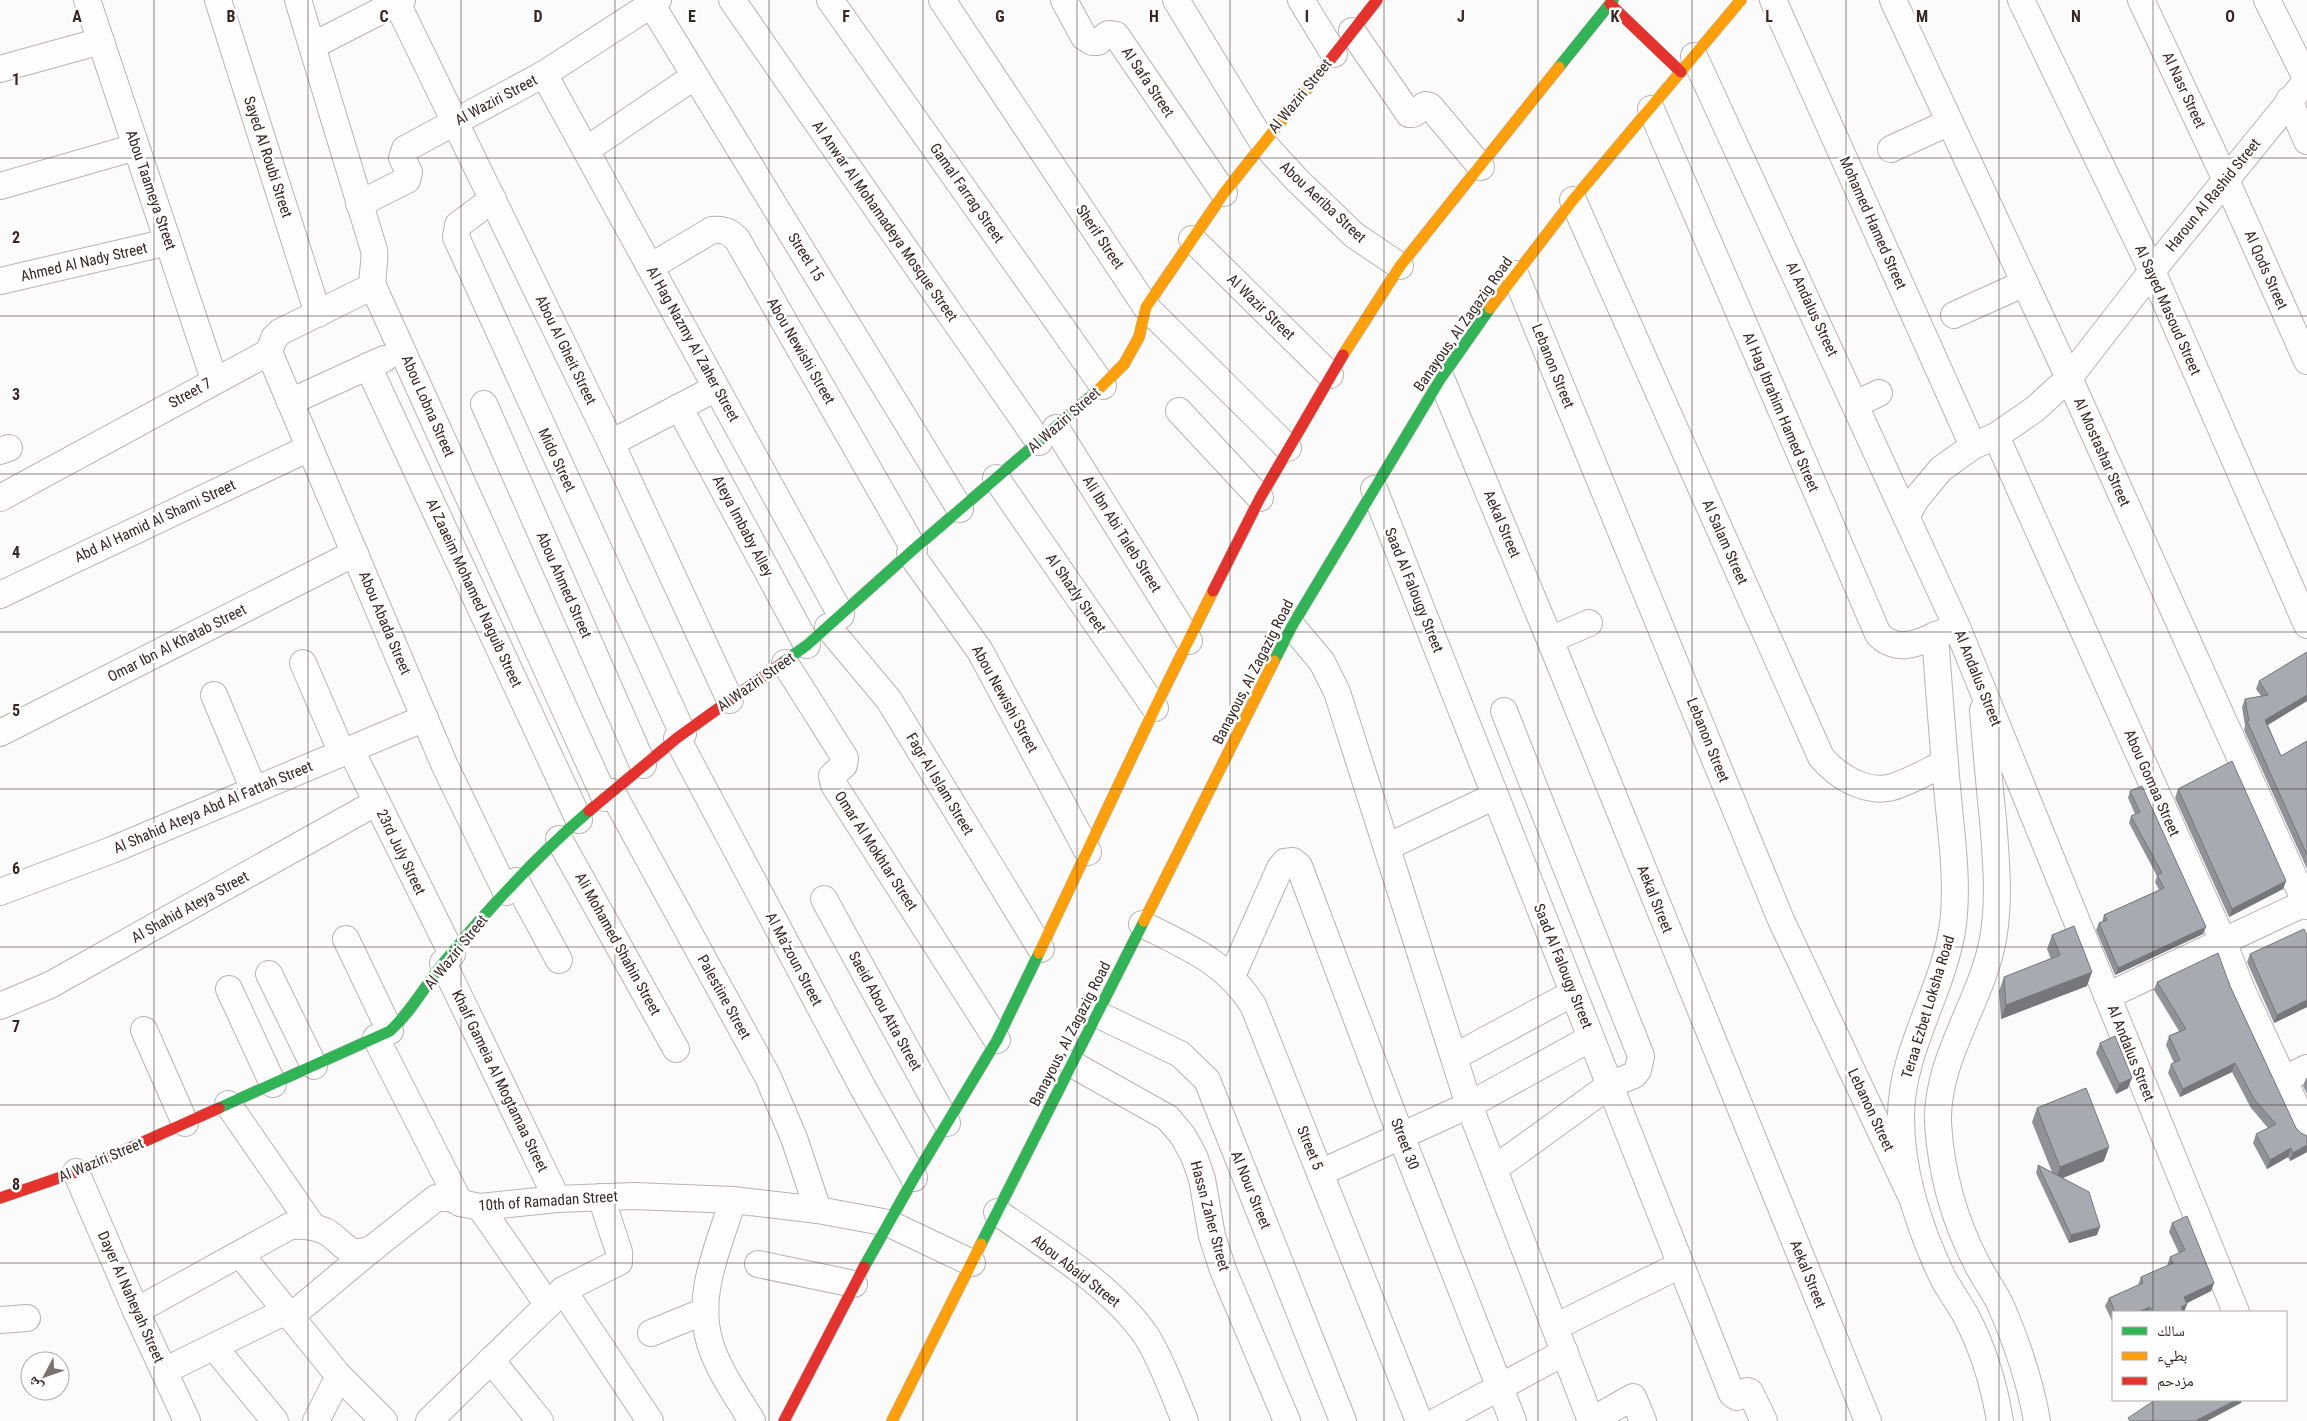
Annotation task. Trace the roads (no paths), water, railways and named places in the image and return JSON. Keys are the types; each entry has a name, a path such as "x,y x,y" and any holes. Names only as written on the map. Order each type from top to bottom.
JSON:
{"main road":[{"name":"Al Waziri Street","path":"0,1198 76,1172 314,1066 383,1034 401,1022 448,958 511,886 579,820 680,736 785,663 807,645 960,509 1103,386 1124,364 1139,337 1146,307 1224,193 1377,0"},
{"name":"Banayous, Al Zagazig Road","path":"892,1421 1292,626 1441,378 1516,274 1573,200 1741,0"},
{"path":"784,1421 854,1284 996,1040 1088,852 1155,708 1260,498 1330,374 1400,266 1606,3 1688,64"}],"street":[{"name":"Abou Taameya Street","path":"87,0 214,380"},
{"name":"Sayed Al Roubi Street","path":"218,0 318,314"},
{"name":"Abou Lobna Street","path":"298,0 374,250 375,257 372,271 374,286 608,795"},
{"name":"Al Anwar Al Mohamadeya Mosque Street","path":"732,0 1047,435"},
{"name":"Gamal Farrag Street","path":"830,0 1103,386"},
{"name":"Sherif Street","path":"942,0 1146,307 1288,448"},
{"name":"Al Safa Street","path":"1064,0 1084,37 1088,40 1098,42 1108,34 1116,35 1224,193"},
{"name":"Abou Aeriba Street","path":"1176,0 1263,143 1297,180 1354,235 1400,266"},
{"path":"1301,0 1334,54"},
{"name":"Mohamed Hamed Street","path":"1774,0 1984,441"},
{"name":"Al Mostashar Street","path":"1893,0 2069,378 2306,904"},
{"name":"Al Sayed Masoud Street","path":"2021,0 2152,270 2307,625"},
{"name":"Al Nasr Street","path":"2141,0 2226,180"},
{"path":"2267,0 2307,80"},
{"path":"312,46 399,1"},
{"name":"Abou Al Gheit Street","path":"399,1 454,122 611,443 730,700"},
{"name":"Al Waziri Street","path":"360,204 407,180 409,172 402,158 405,149 544,74 655,2"},
{"name":"Street 15","path":"655,2 695,76 960,509"},
{"path":"1352,31 1409,114 1413,114 1423,106 1428,105 1480,166"},
{"path":"2,62 101,41"},
{"name":"Al Andalus Street","path":"1688,64 1867,398 1946,631 1981,684 2236,1311"},
{"name":"Al Hag Nazmy Al Zaher Street","path":"544,74 716,388 835,621"},
{"path":"586,150 695,76"},
{"name":"Haroun Al Rashid Street","path":"1907,515 1922,491 1942,469 2035,409 2069,378 2152,270 2307,80"},
{"path":"2290,100 2307,141"},
{"name":"Al Hag Ibrahim Hamed Street","path":"1651,109 1878,634 1891,644 1908,646 1946,631"},
{"path":"1891,149 1950,122"},
{"path":"0,186 136,147"},
{"name":"Al Qods Street","path":"2226,180 2307,361"},
{"name":"Mido Street","path":"493,199 458,225 456,238 680,736"},
{"name":"Al Salam Street","path":"1573,200 1821,757 1828,766 1846,779 1856,784 1878,788 1889,788 1945,763"},
{"name":"Abou Newishi Street","path":"650,267 712,230 722,229 737,239 912,551 980,651 1088,852"},
{"name":"Al Wazir Street","path":"1192,239 1330,374"},
{"name":"Ahmed Al Nady Street","path":"0,281 168,242"},
{"name":"Lebanon Street","path":"1516,274 1781,920 1913,1200"},
{"path":"1954,315 2024,283"},
{"name":"Street 7","path":"0,498 214,380 269,352 277,335 374,286"},
{"path":"290,402 403,350"},
{"name":"Abou Abada Street","path":"269,352 465,811 559,960"},
{"name":"Al Zaaeim Mohamed Naguib Street","path":"368,366 579,820"},
{"name":"Aekal Street","path":"1441,378 1550,640 1868,1421"},
{"path":"611,443 716,388"},
{"name":"Abou Ahmed Street","path":"484,404 643,765"},
{"name":"Ateya Imbaby Alley","path":"679,407 807,645"},
{"path":"1179,411 1260,498"},
{"name":"Ali Ibn Abi Taleb Street","path":"1047,435 1189,641"},
{"name":"Abou Gomaa Street","path":"1984,441 2222,941 2241,988 2295,1074 2307,1130"},
{"name":"Abd Al Hamid Al Shami Street","path":"0,595 309,448"},
{"name":"Al Shazly Street","path":"996,478 1155,708"},
{"name":"Saad Al Falougy Street","path":"1374,489 1732,1394 1737,1397 1747,1391 1750,1392 1764,1421"},
{"name":"Omar Ibn Al Khatab Street","path":"0,733 355,553"},
{"name":"Fagr Al Islam Street","path":"835,621 889,700 1041,949"},
{"path":"1550,640 1588,624"},
{"path":"1292,626 1322,662 1337,692 1469,1105 1591,1421 1633,1397 1643,1421"},
{"name":"Teraa Ezbet Loksha Road","path":"1946,631 1945,763 1955,876 1953,923 1948,953 1910,1057 1904,1086 1901,1116 1904,1150 1913,1200 1926,1241 1944,1279 1967,1318 1984,1359 1997,1402 2000,1421"},
{"name":"23rd July Street","path":"304,663 347,752 377,802 448,958"},
{"name":"Omar Al Mokhtar Street","path":"785,663 845,758 844,765 832,776 834,785 996,1040"},
{"path":"1981,684 1998,879 1997,910 1993,940 1985,970 1946,1072 1938,1121 1945,1176 1961,1230 1977,1265 2000,1304 2019,1349 2033,1397 2037,1421"},
{"path":"214,695 254,790"},
{"path":"1494,1169 1610,1084 1634,1075 1640,1063 1639,1050 1504,711"},
{"name":"Al Shahid Ateya Abd Al Fattah Street","path":"0,892 112,850 425,718"},
{"name":"Al Ma'zoun Street","path":"680,736 863,1088 914,1178"},
{"name":"Palestine Street","path":"608,795 768,1077 794,1138 818,1210"},
{"path":"1387,847 1495,796"},
{"name":"Al Shahid Ateya Street","path":"0,1006 50,985 377,802"},
{"name":"Ali Mohamed Shahin Street","path":"559,839 676,1049"},
{"name":"Street 30","path":"1232,976 1290,867 1401,1136 1513,1421"},
{"name":"Saeid Abou Atta Street","path":"824,900 947,1123"},
{"path":"2107,996 2222,941 2306,904"},
{"name":"Street 5","path":"1142,924 1211,960 1232,976 1253,1005 1419,1421"},
{"path":"346,939 383,1034 470,1205 555,1297 650,1421"},
{"name":"Khalf Gameia Al Mogtamaa Street","path":"448,958 557,1199"},
{"path":"269,974 314,1066"},
{"path":"229,989 273,1084"},
{"path":"1454,1058 1573,993"},
{"name":"Al Nour Street","path":"1097,1014 1180,1054 1207,1080 1343,1421"},
{"path":"144,1030 185,1123"},
{"path":"1320,1173 1469,1105 1591,1038"},
{"name":"Hassn Zaher Street","path":"1072,1064 1168,1118 1183,1136 1194,1156 1202,1178 1212,1236 1223,1270 1287,1421"},
{"path":"228,1104 313,1227"},
{"name":"Dayer Al Naheyah Street","path":"76,1172 187,1421"},
{"name":"10th of Ramadan Street","path":"164,1371 288,1314 373,1248 429,1201 444,1197 470,1205 634,1196 733,1200 818,1210 888,1223 972,1263"},
{"path":"429,1421 555,1297 619,1262 620,1252 601,1197"},
{"path":"733,1200 706,1286 704,1311 710,1343 752,1421"},
{"name":"Abou Abaid Street","path":"997,1212 1111,1294 1130,1315 1147,1338 1161,1363 1185,1421"},
{"path":"136,1310 290,1226 313,1227 325,1232 349,1250 357,1252 373,1248"},
{"path":"240,1254 339,1376 384,1421"},
{"path":"758,1264 854,1284"},
{"path":"1555,1327 1674,1268 1681,1267"},
{"path":"651,1333 704,1311"},
{"path":"0,1320 27,1318"},
{"path":"214,1347 275,1421"},
{"path":"1437,1421 1564,1352"},
{"path":"491,1360 540,1421"},
{"path":"316,1421 339,1376"}]}
